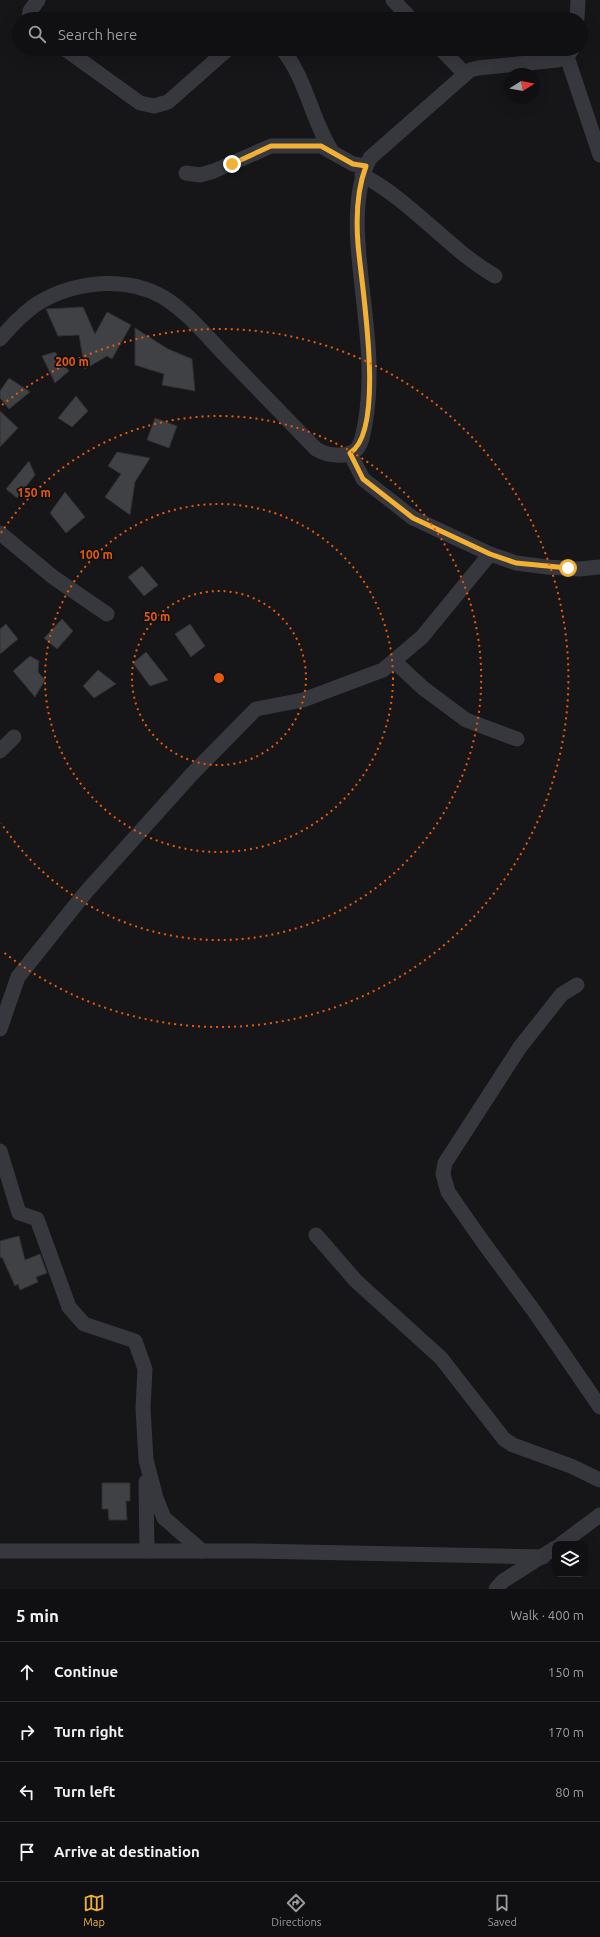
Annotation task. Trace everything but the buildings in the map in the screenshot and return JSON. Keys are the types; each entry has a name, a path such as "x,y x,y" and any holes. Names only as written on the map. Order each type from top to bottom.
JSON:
{"street":[{"path":"30,12 38,0"},
{"path":"393,0 404,12"},
{"path":"577,12 578,0"},
{"path":"75,56 140,103 154,106 168,102 220,56"},
{"path":"288,56 306,92 315,120 330,150"},
{"path":"448,56 465,74"},
{"path":"0,339 12,326 40,302 65,291 91,285 111,284 124,284 145,290 162,297 188,317 316,449 324,454 332,455 342,456 350,453 356,449 362,439 370,398 367,329 357,242 359,189 364,171 370,158 465,74 478,68 558,60 565,56"},
{"path":"571,56 600,155"},
{"path":"186,172 200,175 214,171 271,146 321,146 364,171 465,256 495,276"},
{"path":"350,453 363,479 413,518 490,554 516,563 546,567 579,569 600,567"},
{"path":"0,533 53,577 107,614"},
{"path":"0,1030 18,977 86,892 192,774 256,709 303,700 383,670 422,637 490,554"},
{"path":"394,661 423,688 466,720 517,739"},
{"path":"0,751 14,737"},
{"path":"577,985 562,994 520,1047 445,1163 443,1174 448,1192 534,1311 600,1406"},
{"path":"0,1151 19,1213 36,1219 69,1307 84,1324 135,1341 145,1370 143,1408 146,1460 147,1551"},
{"path":"316,1235 356,1281 441,1358 504,1439 513,1444 571,1466 600,1480"},
{"path":"146,1460 156,1498 164,1518 202,1551"},
{"path":"565,1541 600,1515"},
{"path":"496,1589 503,1581 552,1550"},
{"path":"0,1551 202,1551 543,1557"}],"route":[{"path":"232,164 271,146 321,146 353,164 366,166 362,175 359,189 357,242 370,364 370,398 362,439 356,449 350,453 363,479 413,518 490,554 516,563 568,568"}]}
